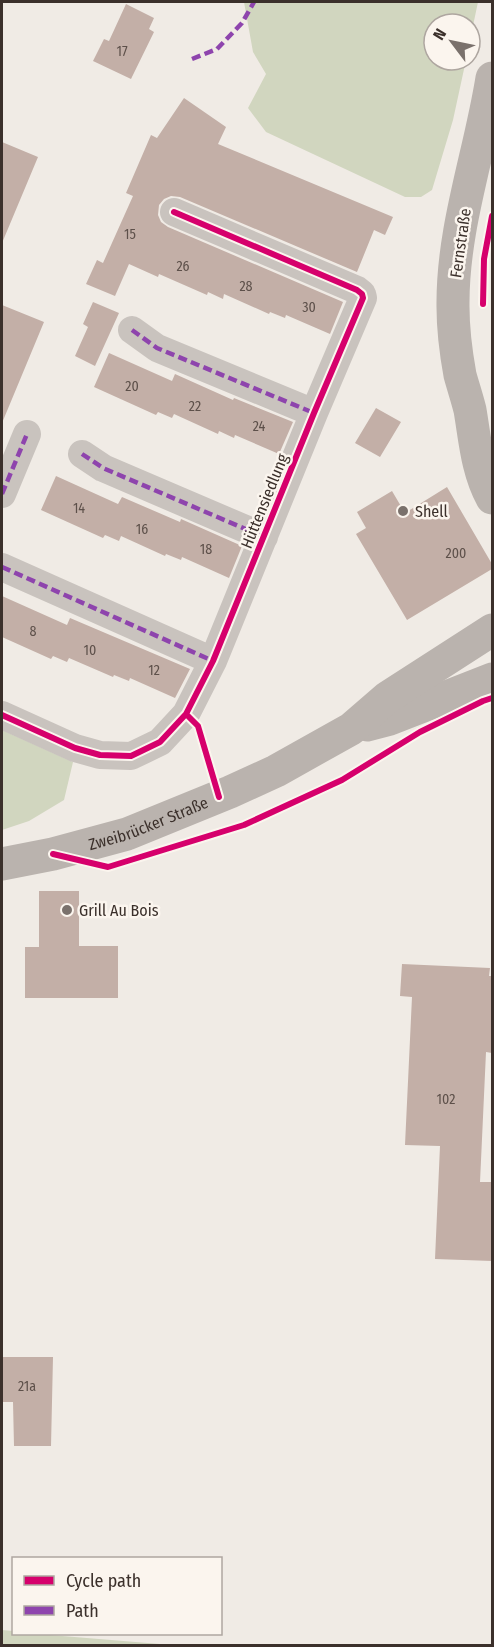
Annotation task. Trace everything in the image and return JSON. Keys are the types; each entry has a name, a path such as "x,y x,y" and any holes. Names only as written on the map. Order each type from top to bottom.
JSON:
{"main road":[{"name":"Fernstraße","path":"492,78 488,106 468,183 455,258 453,307 460,374 470,409 474,446 492,498"},
{"name":"Fernstraße","path":"470,409 492,448"},
{"name":"Zweibrücker Straße","path":"2,864 53,854 127,834 276,771 351,729 388,698 492,630"},
{"name":"Zweibrücker Straße","path":"390,719 492,657"},
{"name":"Zweibrücker Straße","path":"351,729 390,719 492,679"}],"street":[{"name":"Hüttensiedlung","path":"2,716 75,748 100,755 132,756 160,742 186,714 213,661 363,297 362,294 174,212"},
{"path":"132,330 157,348 314,413"},
{"path":"2,494 27,434"},
{"name":"Hüttensiedlung","path":"82,454 103,468 264,537"},
{"path":"2,567 213,661"}],"green space":[{"path":"244,2 478,2 476,12 422,12 422,72 463,72 453,120 432,190 421,197 405,197 266,132 248,108 266,74 253,52"},
{"path":"2,730 73,762 64,800 29,821 2,830"},
{"path":"2,1630 12,1631 12,1635 50,1635 172,1645 2,1645"}],"building":[{"path":"126,4 154,18 149,29 154,32 131,79 93,61 104,39 109,41"},
{"path":"184,98 226,127 218,144 393,217 385,235 374,230 357,272 180,197 171,196 159,205 158,215 161,222 168,227 343,302 330,334 286,315 285,318 270,312 269,314 224,294 223,299 208,292 207,295 129,264 115,296 86,284 97,260 103,263 133,196 126,193 151,135 157,138"},
{"path":"2,142 38,157 2,243"},
{"path":"93,302 119,313 95,366 75,356 88,327 83,324"},
{"path":"2,305 44,322 2,423"},
{"path":"109,353 172,381 175,374 233,400 234,398 293,422 279,454 235,435 234,438 219,431 218,434 174,414 172,418 158,412 156,415 94,387"},
{"path":"376,408 401,422 380,457 355,443"},
{"path":"56,476 118,504 122,497 180,522 181,519 242,546 229,578 182,557 181,560 166,554 165,556 121,536 119,541 105,535 103,538 41,510"},
{"path":"447,487 492,564 492,569 407,620 356,534 366,528 357,512 392,491 405,513"},
{"path":"2,596 67,625 70,618 190,669 175,698 130,678 129,681 114,675 113,677 69,658 67,662 53,656 51,659 2,637"},
{"path":"39,891 79,891 79,946 118,946 118,998 25,998 25,947 39,947"},
{"path":"402,964 490,968 489,976 492,976 492,1053 486,1052 480,1182 492,1182 492,1261 435,1259 440,1146 405,1145 412,997 400,996"},
{"path":"2,1357 53,1357 51,1446 14,1446 13,1402 2,1402"}],"marked path":[{"path":"192,59 217,49 242,23 254,2"},
{"path":"132,330 157,348 314,413"},
{"path":"2,494 27,434"},
{"path":"82,454 103,468 264,537"},
{"path":"2,567 213,661"}],"cycle path":[{"path":"2,715 75,748 100,755 131,756 160,742 186,714 213,661 363,298 357,290 174,212"},
{"path":"483,304 484,259 492,216"},
{"path":"53,854 108,867 244,825 342,780 420,732 492,698"},
{"path":"186,714 198,726 219,797"}],"place":[{"name":"Shell","path":"403,511"},
{"name":"Grill Au Bois","path":"67,910"}]}
